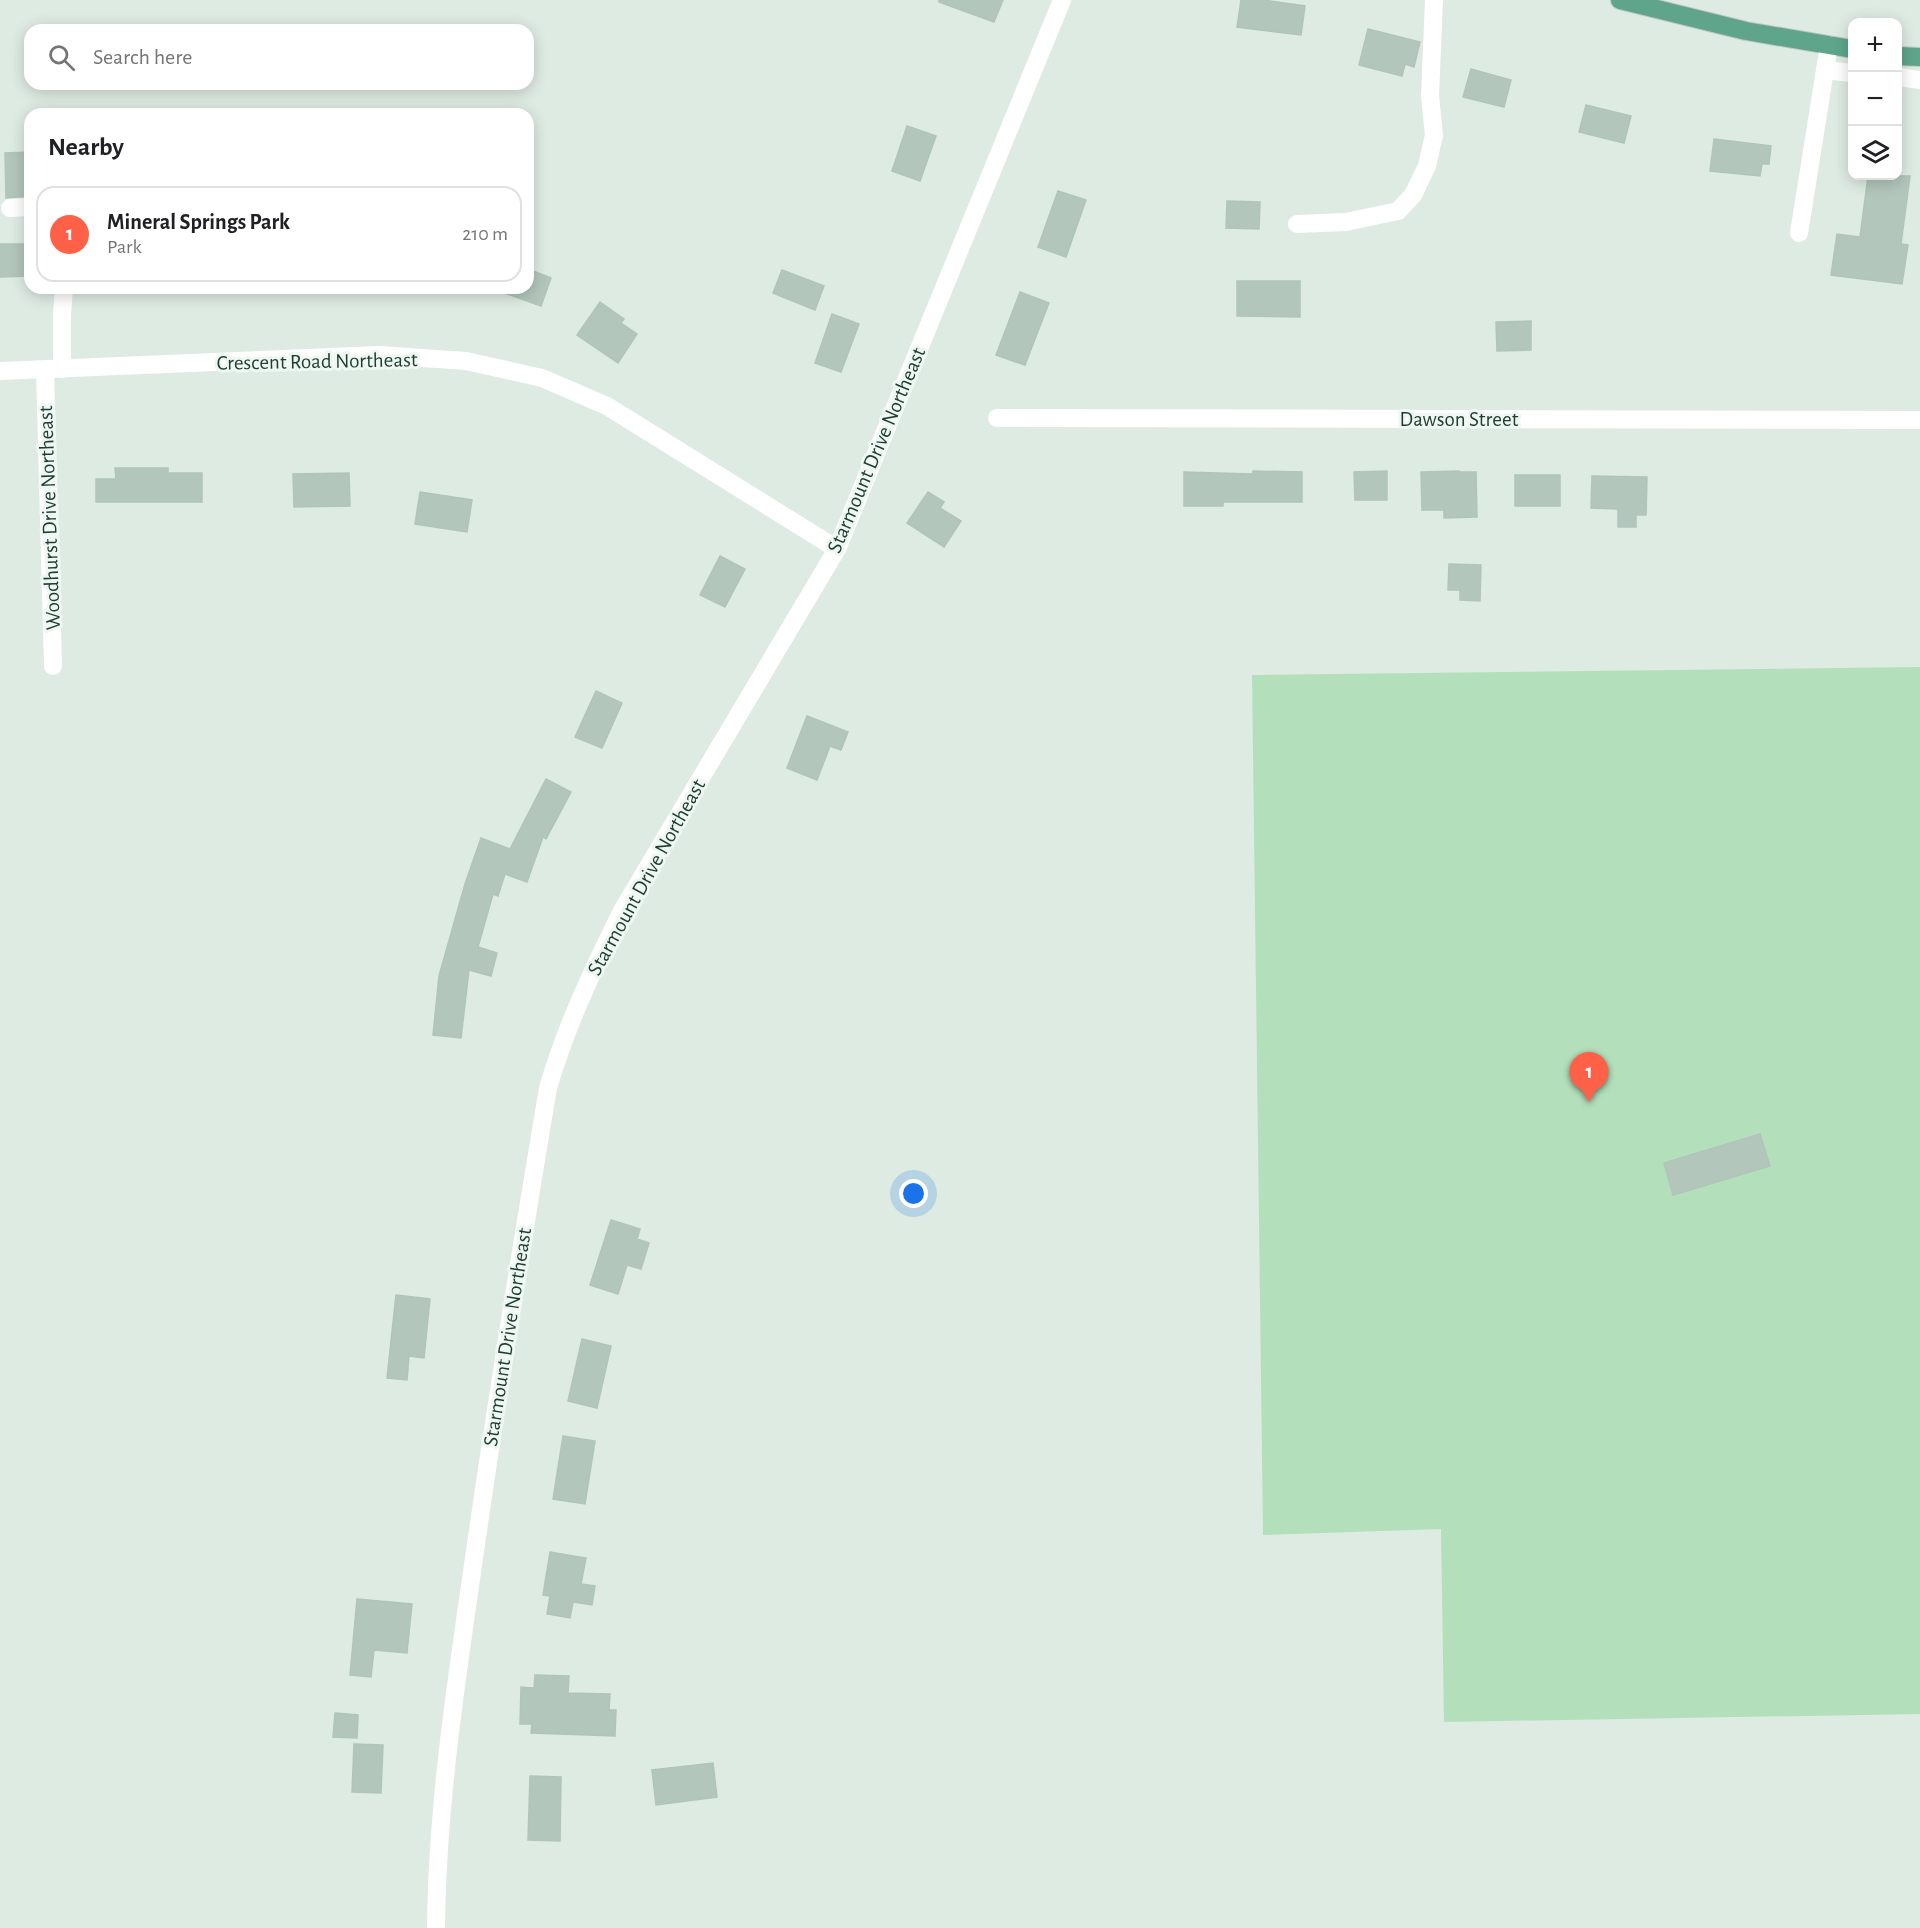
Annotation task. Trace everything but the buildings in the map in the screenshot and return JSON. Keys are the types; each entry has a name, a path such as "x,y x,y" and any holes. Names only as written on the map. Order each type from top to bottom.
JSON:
{"main road":[{"path":"1620,0 1746,31 1848,48"},
{"path":"1902,56 1920,57"}],"street":[{"name":"Starmount Drive Northeast","path":"436,1928 436,1888 441,1820 461,1646 494,1415 551,1079 559,1051 593,970 623,909 837,549 1062,0"},
{"path":"1297,224 1346,222 1398,211 1413,195 1427,166 1434,135 1430,96 1434,0"},
{"path":"1799,234 1829,45"},
{"path":"1825,70 1848,73"},
{"path":"1902,78 1920,80"},
{"path":"10,208 24,207"},
{"name":"Woodhurst Drive Northeast","path":"53,666 53,369 64,294"},
{"name":"Crescent Road Northeast","path":"0,371 379,355 466,361 542,378 607,406 837,549"},
{"name":"Dawson Street","path":"997,418 1920,420"}],"green space":[{"path":"1920,667 1920,1714 1444,1722 1441,1529 1263,1535 1252,675"}],"place":[{"name":"Mineral Springs Park","path":"1589,1102"}]}
